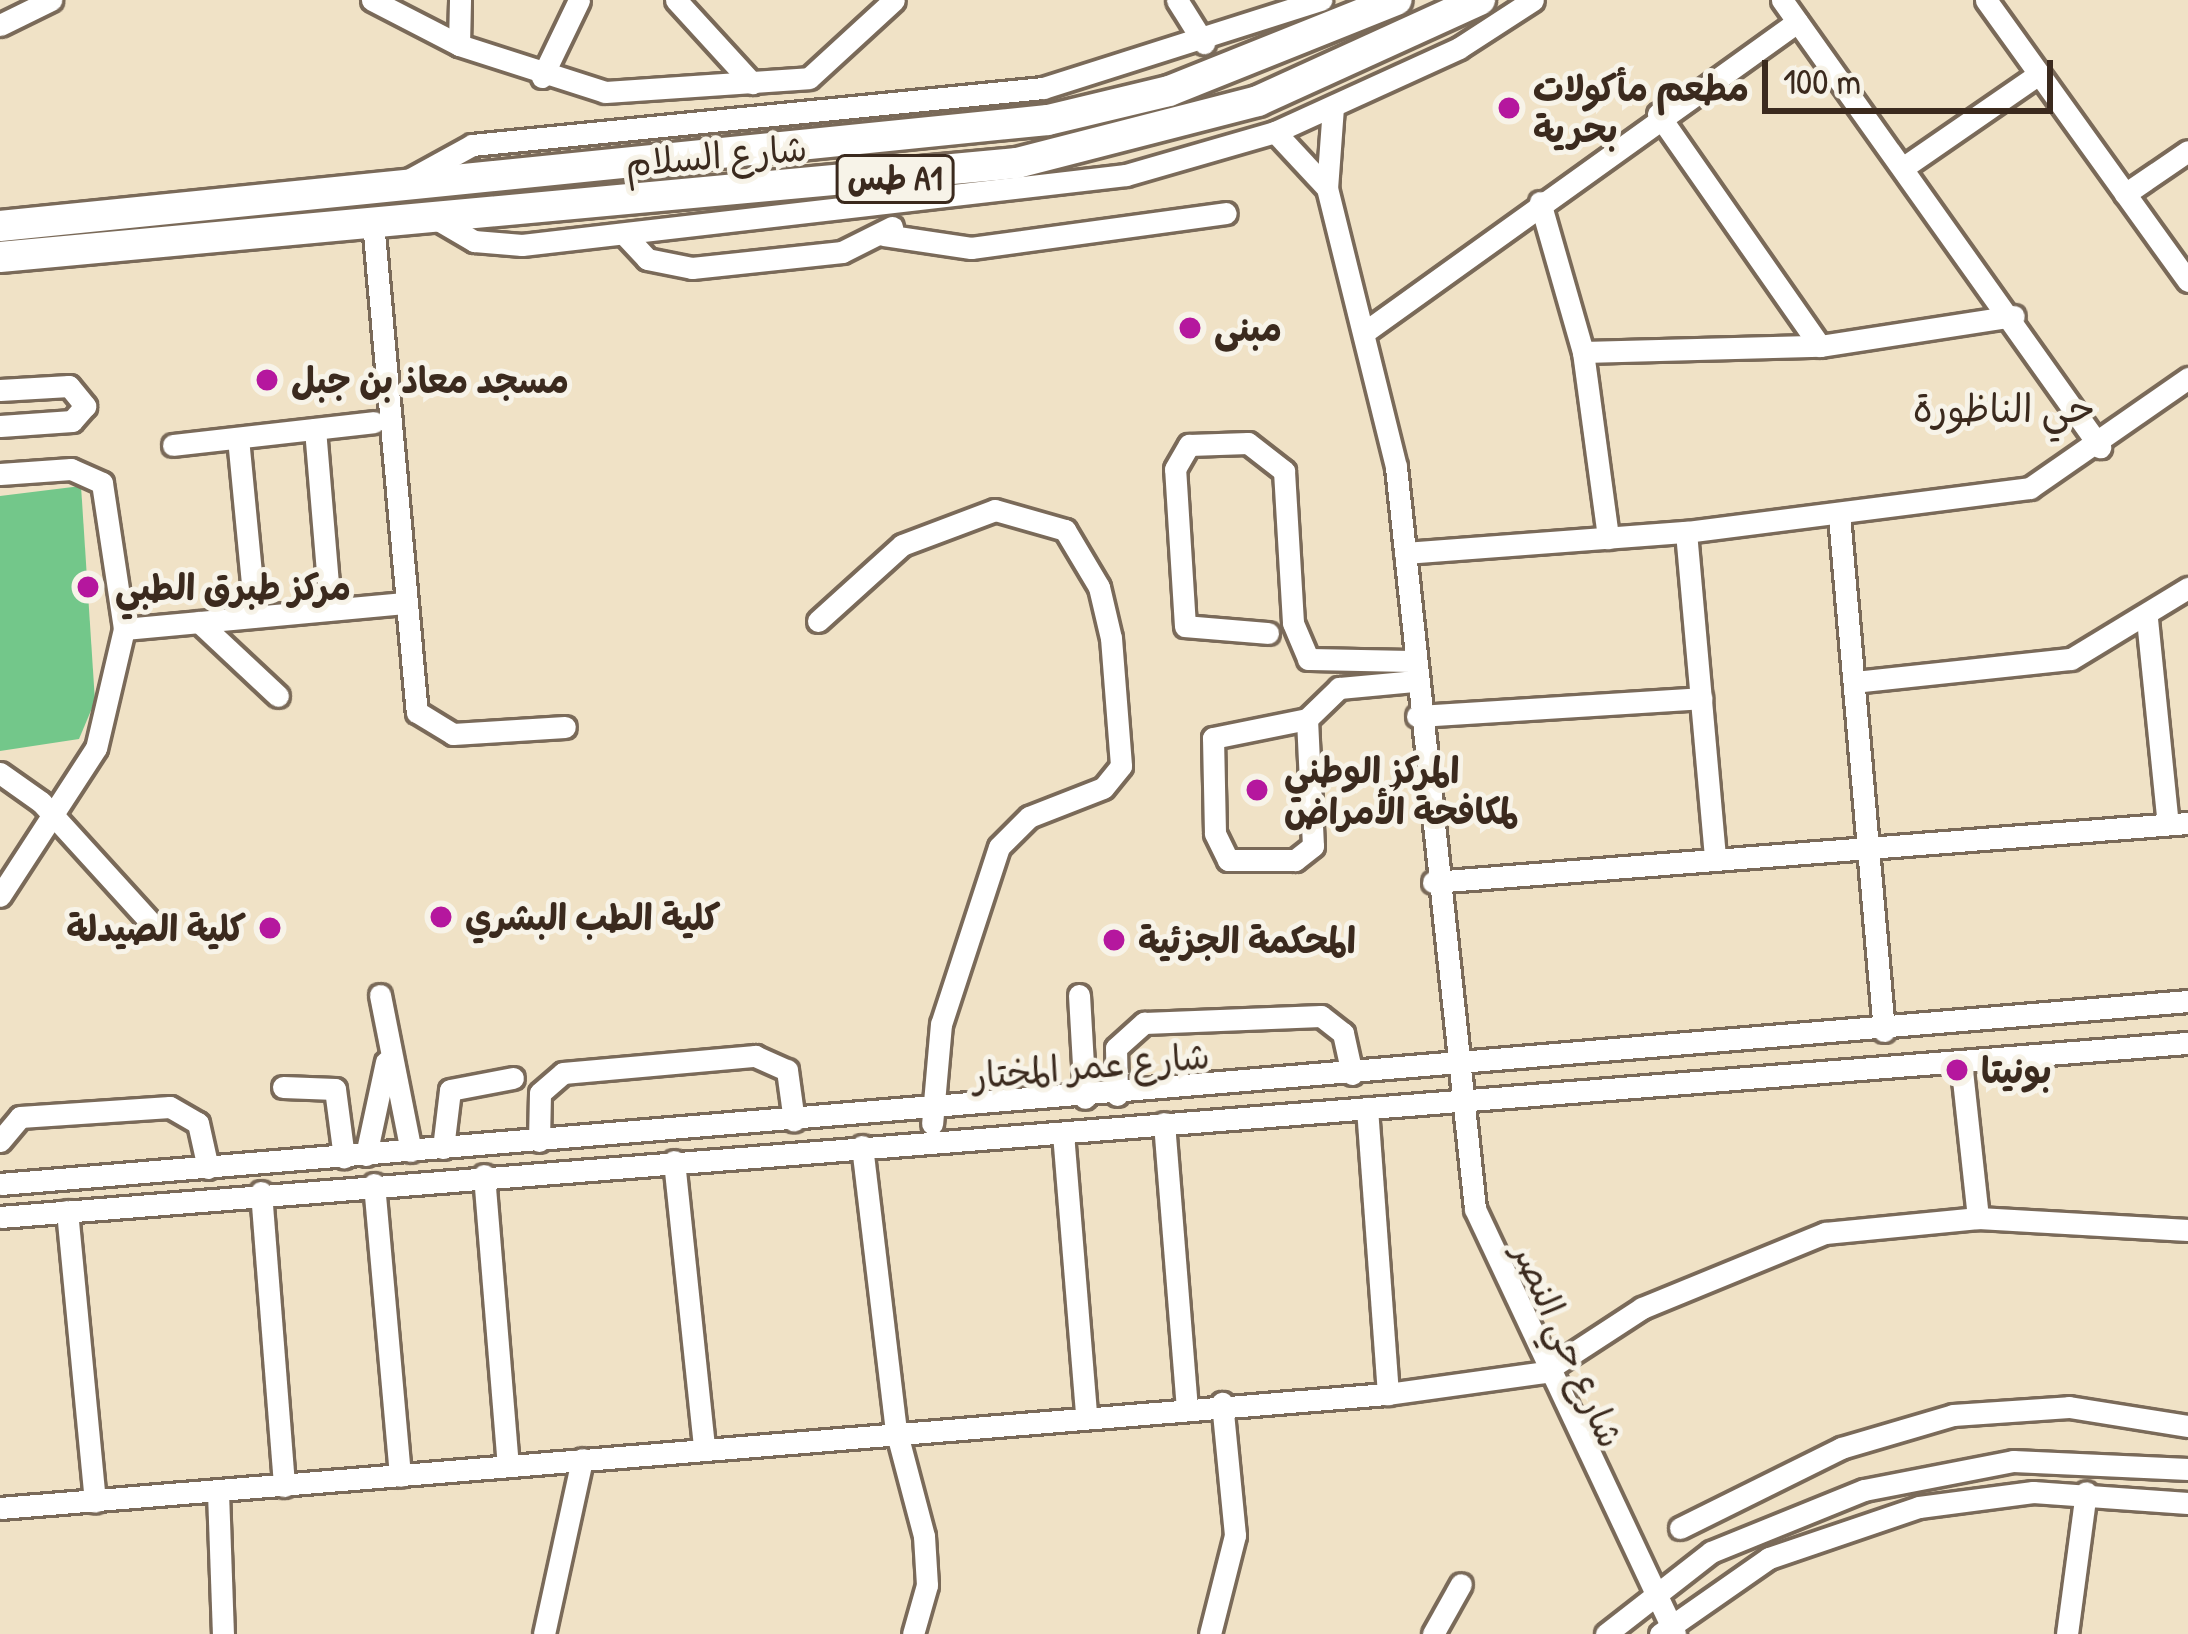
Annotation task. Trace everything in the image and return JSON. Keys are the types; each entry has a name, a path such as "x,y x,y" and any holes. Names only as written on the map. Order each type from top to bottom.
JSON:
{"highway":[{"name":"شارع السلام","path":"0,226 1048,120 1169,91 1397,0"},
{"name":"شارع السلام","path":"0,257 1066,154 1305,84 1480,0"}],"street":[{"path":"0,25 51,0"},
{"path":"372,0 459,45 542,77 605,92 752,83 824,72 894,0"},
{"path":"459,45 460,0"},
{"path":"542,77 579,0"},
{"path":"676,0 752,83"},
{"path":"1177,0 1204,43"},
{"path":"403,183 472,145 929,106 1204,43 1321,0"},
{"path":"433,217 506,246 905,207 1126,175 1275,132 1533,0"},
{"path":"1782,0 2014,316 2100,447"},
{"path":"1986,0 2188,281"},
{"path":"1369,329 1658,114 1797,22"},
{"path":"1904,167 2039,74"},
{"path":"1327,188 1333,106"},
{"path":"1658,114 1820,346"},
{"path":"1275,132 1327,188"},
{"path":"2125,194 2188,151"},
{"name":"شارع حي النصر","path":"1327,188 1369,329 1405,553 1433,882 1474,1209 1544,1372 1668,1631"},
{"path":"1540,202 1583,352 1608,538"},
{"path":"884,235 905,207"},
{"path":"625,234 647,259 680,268 842,252 884,235 970,248 1226,213"},
{"path":"373,222 405,603 427,725 565,727"},
{"path":"1583,352 1820,346 2014,316"},
{"path":"1405,553 1686,532 2030,488 2100,447 2188,379"},
{"path":"0,390 69,386 85,406 72,422 0,426"},
{"path":"173,445 374,422"},
{"path":"315,429 330,609"},
{"path":"238,438 254,616"},
{"path":"1268,633 1185,626 1175,469 1189,445 1248,443 1284,471 1293,623 1308,659 1413,671"},
{"path":"0,474 80,470 107,489 124,628 105,725 56,818 0,896"},
{"path":"818,622 902,544 995,510 1065,530 1103,604 1126,754 1103,788 1029,817 999,847 941,1024 933,1143"},
{"path":"1839,516 1884,1031"},
{"path":"1686,532 1715,859"},
{"path":"1854,682 2071,659 2147,619 2188,588"},
{"path":"124,628 405,603"},
{"path":"1433,882 2178,823 2147,619"},
{"path":"199,622 278,696"},
{"path":"1307,719 1313,846 1295,860 1228,860 1215,833 1214,738 1307,719 1339,688 1413,671"},
{"path":"1417,716 1701,698"},
{"path":"0,773 56,818 152,923"},
{"path":"380,995 386,1062 411,1151"},
{"path":"1079,995 1085,1099"},
{"name":"شارع عمر المختار","path":"2,1183 1711,1048 2188,1001"},
{"path":"1117,1095 1116,1048 1144,1023 1321,1016 1343,1033 1352,1074"},
{"name":"شارع عمر المختار","path":"0,1217 261,1192 2188,1043"},
{"path":"1711,1048 1714,1080"},
{"path":"539,1141 540,1093 563,1073 755,1056 788,1070 794,1121"},
{"path":"1961,1061 1978,1218"},
{"path":"355,1156 386,1062"},
{"path":"443,1148 450,1090 513,1078"},
{"path":"283,1087 335,1089 355,1156"},
{"path":"2,1183 0,1143 20,1117 170,1106 198,1123 208,1168"},
{"path":"1366,1108 1388,1394"},
{"path":"1164,1123 1187,1406"},
{"path":"1063,1133 1086,1414"},
{"path":"862,1146 896,1430 925,1536 927,1586 913,1634"},
{"path":"674,1161 704,1448"},
{"path":"484,1175 508,1466"},
{"path":"374,1184 400,1476"},
{"path":"261,1192 284,1486"},
{"path":"67,1211 95,1502"},
{"path":"0,1508 1086,1414 1388,1394 1544,1372 1642,1308 1755,1257 1825,1233 1978,1218 2188,1231"},
{"path":"1210,1634 1235,1535 1222,1403"},
{"path":"1680,1528 1841,1448 1953,1415 2069,1407 2188,1426"},
{"path":"544,1634 582,1459"},
{"path":"1606,1634 1647,1593 1782,1518 1893,1482 2053,1459 2188,1469"},
{"path":"1893,1482 1905,1510"},
{"path":"218,1492 223,1634"},
{"path":"2067,1634 2086,1492"},
{"path":"1668,1631 1769,1558 1905,1510 2086,1492 2188,1502"},
{"path":"1433,1634 1461,1584"}],"green space":[{"path":"81,486 95,701 79,739 0,751 0,496"}],"place":[{"name":"مطعم مأكولات بحرية","path":"1509,108"},
{"name":"مبنى","path":"1190,328"},
{"name":"مسجد معاذ بن جبل","path":"267,380"},
{"name":"مركز طبرق الطبي","path":"88,587"},
{"name":"المركز الوطني لمكافحة الأمراض","path":"1257,790"},
{"name":"كلية الطب البشري","path":"441,917"},
{"name":"كلية الصيدلة","path":"270,928"},
{"name":"المحكمة الجزئية","path":"1114,940"},
{"name":"بونيتا","path":"1957,1070"}],"district":[{"name":"حي الناظورة","path":"2004,408"}]}
